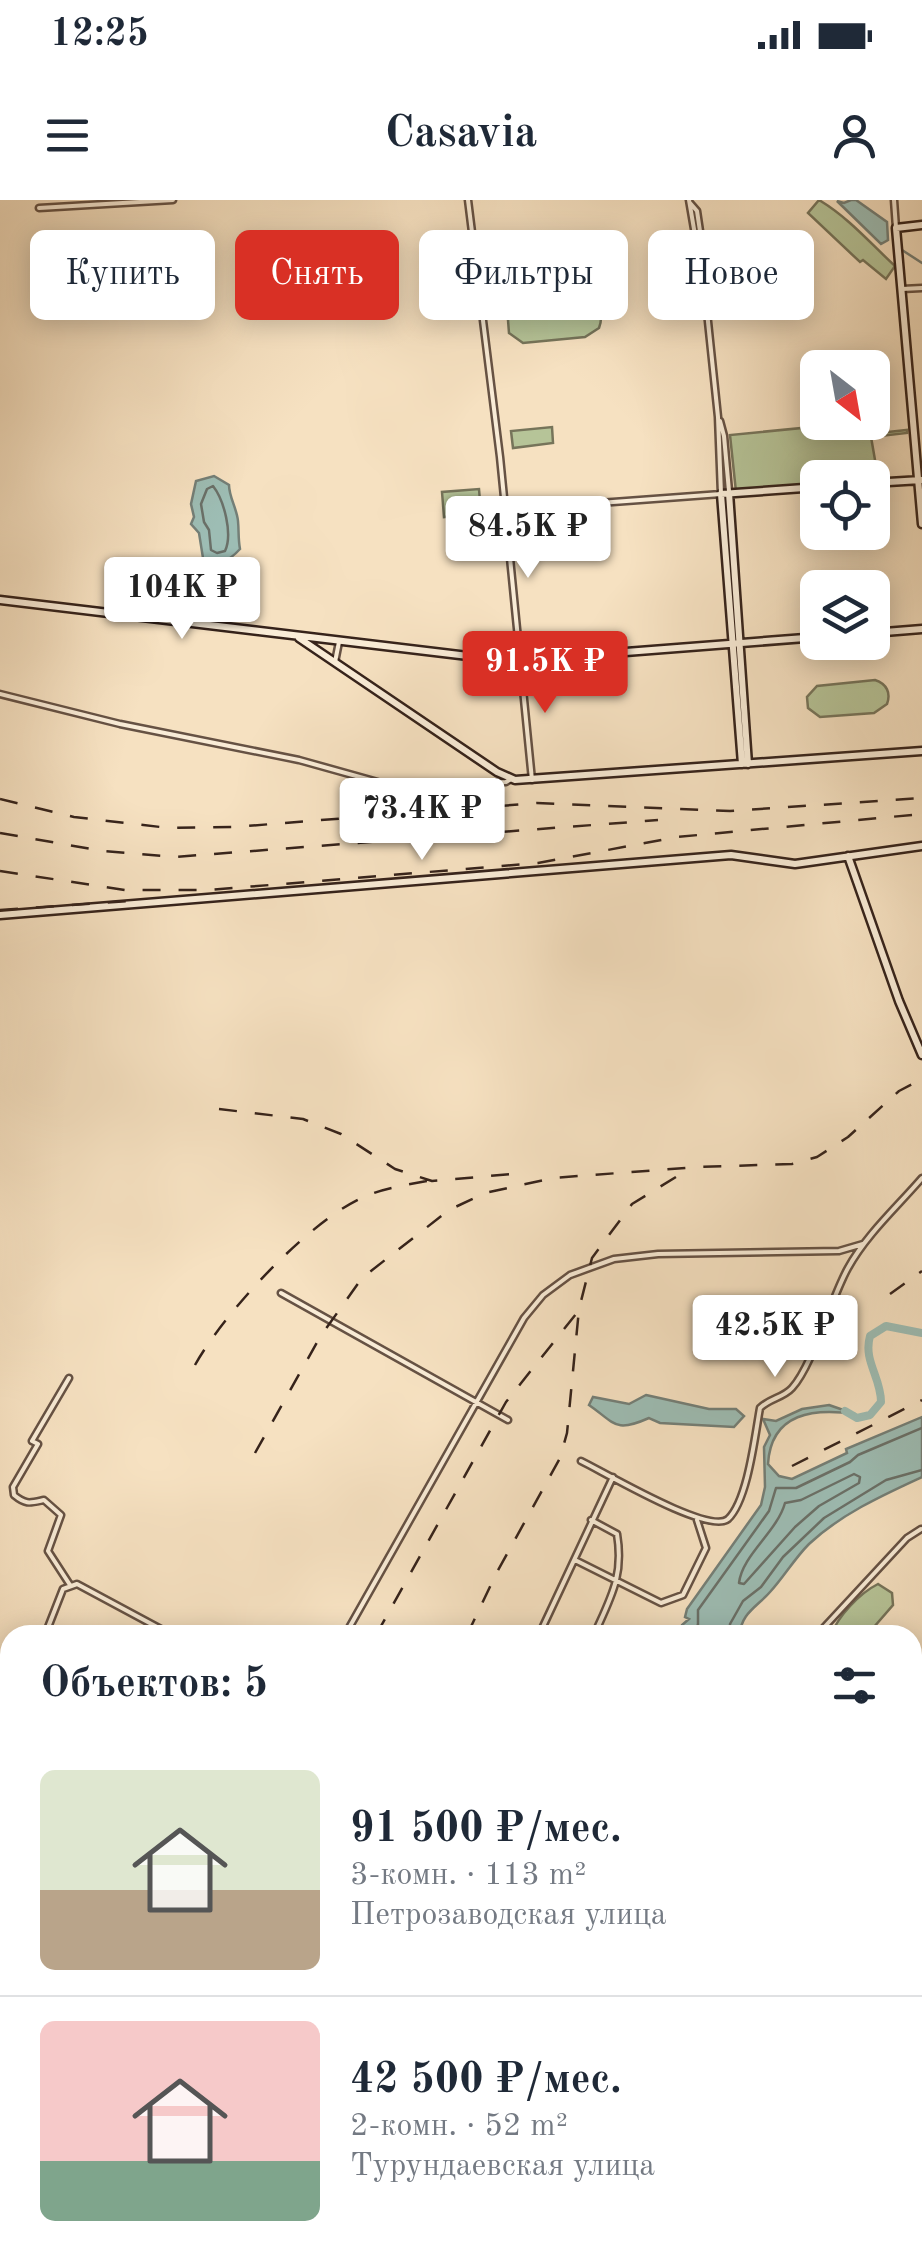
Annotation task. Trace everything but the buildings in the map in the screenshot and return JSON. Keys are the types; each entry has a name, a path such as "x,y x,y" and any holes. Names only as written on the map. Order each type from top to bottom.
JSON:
{"street":[{"path":"39,208 173,200"},
{"path":"894,200 918,425 922,524"},
{"path":"468,201 506,510 532,780"},
{"path":"690,201 700,279 704,284 725,493"},
{"path":"896,228 922,225"},
{"path":"902,289 922,288"},
{"path":"718,416 724,436 745,764"},
{"path":"717,437 724,436"},
{"path":"890,482 920,480"},
{"path":"506,510 800,488"},
{"path":"0,600 298,638 520,661 800,638"},
{"path":"890,632 922,629"},
{"path":"298,638 511,779 922,751"},
{"path":"334,662 339,642"},
{"path":"0,694 117,723 299,760 386,785 511,779"},
{"path":"0,915 732,856 795,864 922,846"},
{"path":"849,859 922,1054"},
{"path":"580,1461 697,1520 718,1524 730,1516 750,1465 760,1408 784,1395 798,1380 847,1269 863,1244 922,1178"},
{"path":"352,1625 533,1306 556,1284 590,1265 644,1254 839,1251 863,1244"},
{"path":"281,1292 508,1420"},
{"path":"69,1378 32,1441 38,1444 12,1487 14,1496 24,1503 44,1500 62,1515 48,1551 70,1584 87,1587 154,1625"},
{"path":"544,1625 613,1477"},
{"path":"591,1520 617,1534 622,1562 598,1625"},
{"path":"575,1560 662,1603 683,1595 706,1548 697,1520"},
{"path":"825,1625 907,1538 921,1529"},
{"path":"49,1625 61,1593 70,1584"}],"green space":[{"path":"819,200 895,266 886,279 863,260 860,262 808,213"},
{"path":"508,320 601,320 599,328 585,337 523,343 509,333"},
{"path":"552,427 553,443 513,448 511,431"},
{"path":"800,428 800,440 872,440 875,460 800,460 800,486 736,492 730,435"},
{"path":"479,489 481,513 444,517 442,492"},
{"path":"875,680 885,686 888,696 887,704 874,713 820,717 808,708 807,697 817,686"},
{"path":"878,1584 892,1593 893,1605 876,1625 836,1625 850,1606"}],"water":[{"path":"851,200 887,222 888,240 881,244 837,201"},
{"path":"214,476 229,485 240,549 219,562 203,558 199,533 191,524 196,481"},
{"path":"646,1395 709,1409 736,1409 744,1416 734,1427 660,1423 649,1418 622,1425 589,1405 593,1397 629,1404"},
{"path":"829,1405 855,1414 811,1413 786,1424 777,1433 768,1464 779,1476 792,1479 847,1453 846,1449 922,1417 922,1477 849,1514 821,1533 746,1616 742,1625 682,1625 689,1619 685,1617 687,1609 761,1505 765,1487 764,1447 770,1435 763,1419 776,1421 802,1409"}],"waterway":[{"path":"902,250 922,263"},
{"path":"845,1411 857,1418 870,1415 881,1402 869,1353 870,1336 886,1326 922,1333"}],"railway":[{"path":"0,799 74,817 169,828 234,827 537,803 730,811 922,798"},
{"path":"0,871 125,890 209,890 538,863 677,837 922,814"},
{"path":"0,833 103,851 174,857 658,820"},
{"path":"0,910 130,901"},
{"path":"255,1453 320,1337 362,1278 449,1210 485,1193 553,1178 792,1164 817,1157 848,1137 899,1091 922,1079"},
{"path":"219,1109 303,1119 341,1134 395,1169 432,1181 512,1174"},
{"path":"472,1625 560,1458 567,1433 579,1309 592,1258 632,1204 684,1172"},
{"path":"195,1365 247,1295 320,1225 366,1196 427,1181"},
{"path":"890,1294 922,1271"},
{"path":"382,1625 506,1402 576,1314"},
{"path":"792,1466 922,1400"}]}
